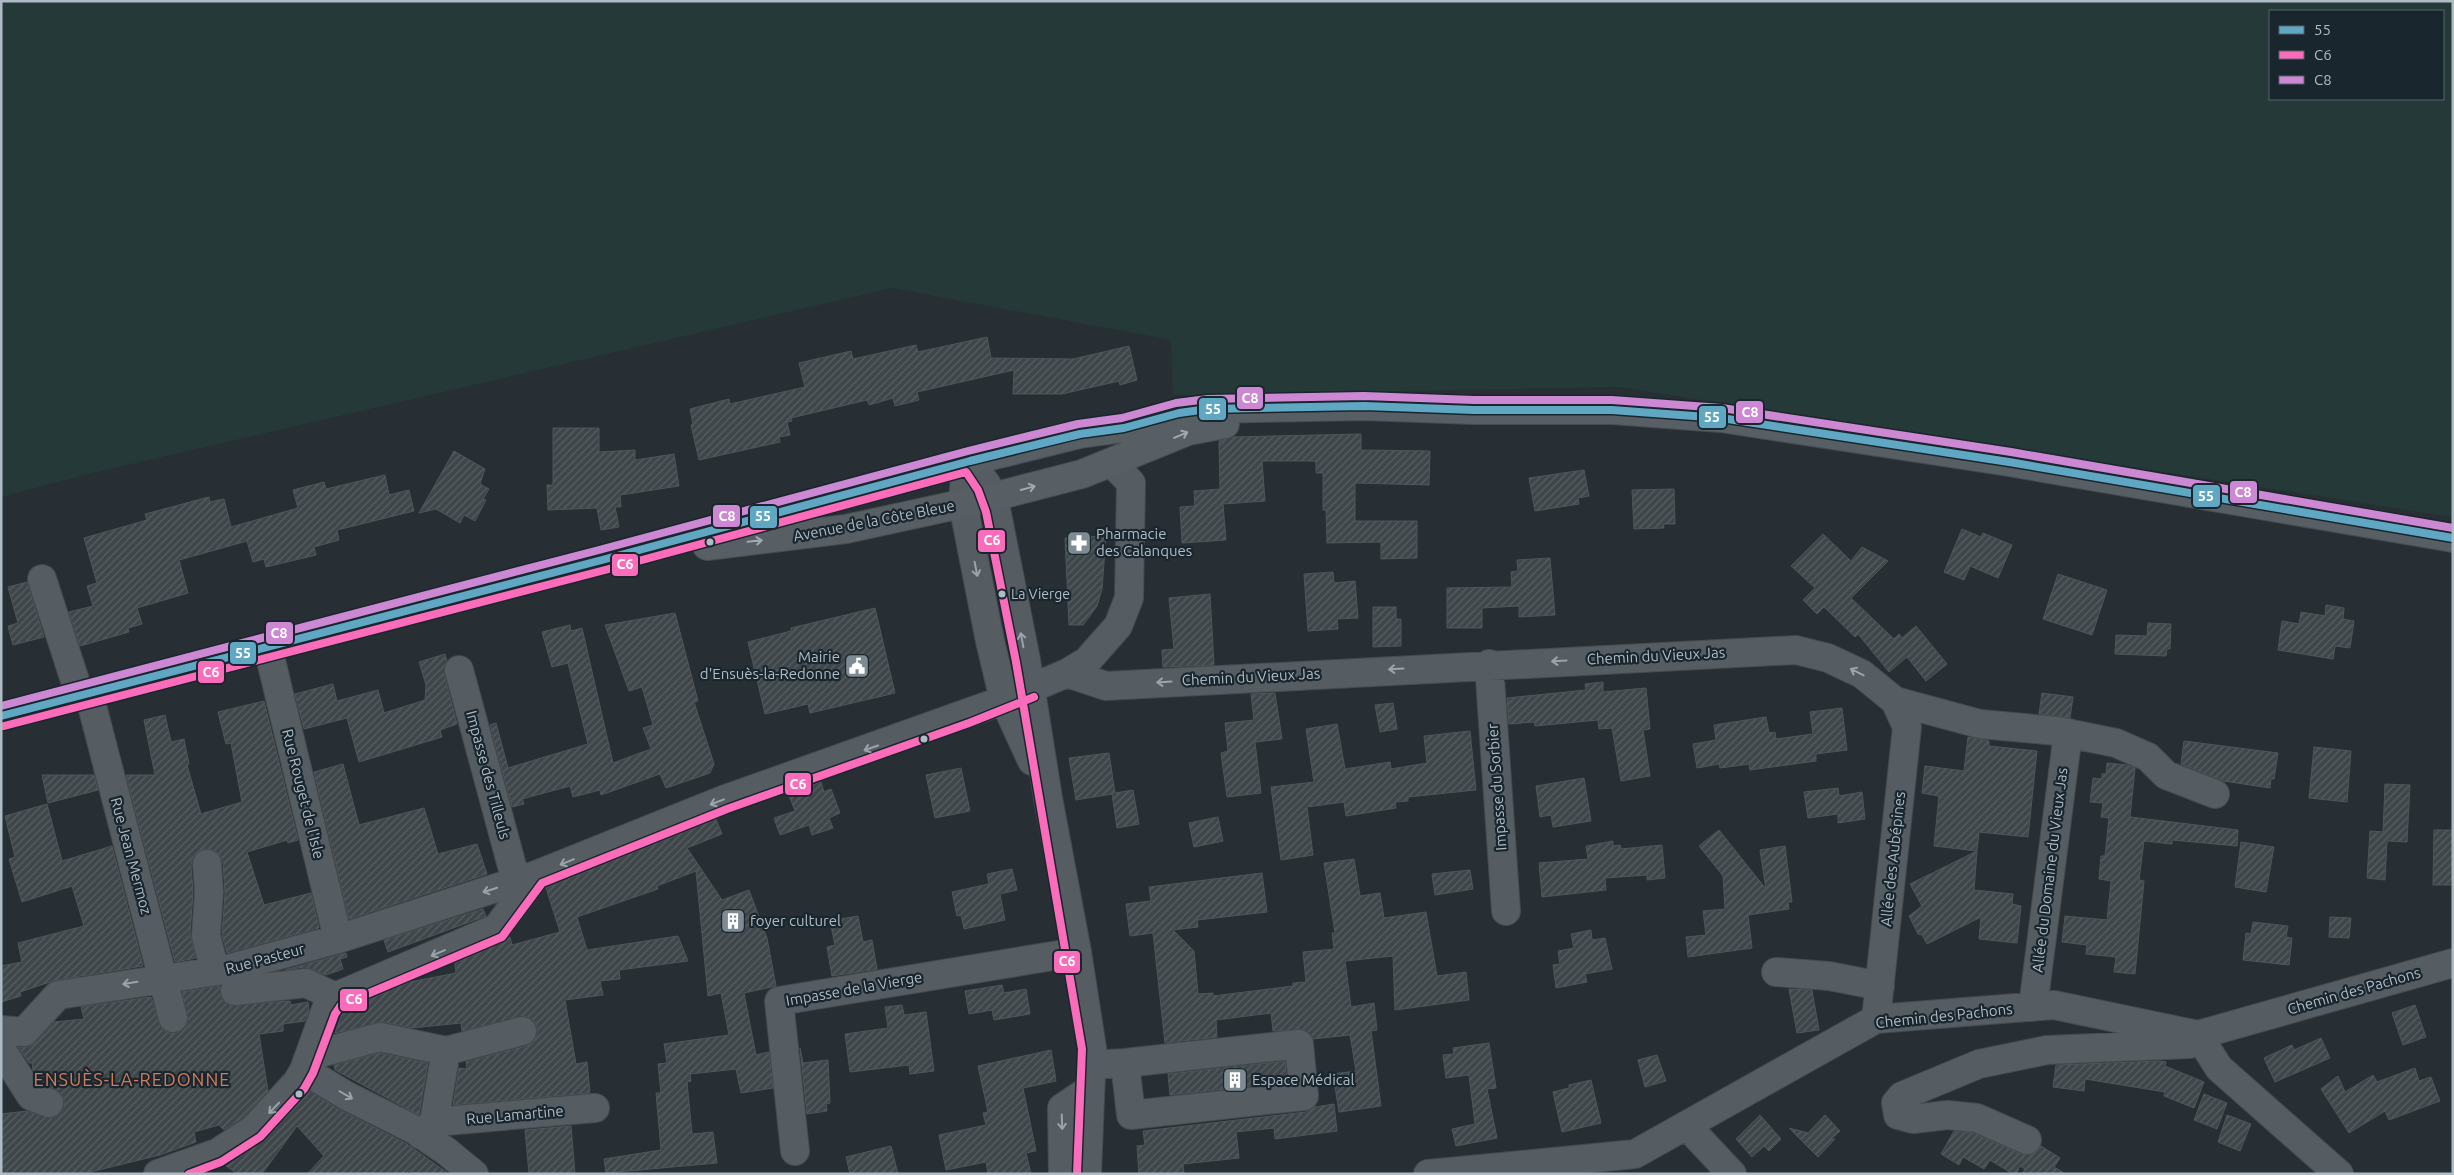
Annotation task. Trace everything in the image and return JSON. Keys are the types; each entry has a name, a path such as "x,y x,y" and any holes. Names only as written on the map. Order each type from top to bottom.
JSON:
{"main road":[{"name":"Avenue de la Côte Bleue","path":"1,716 268,648 970,461 1080,434 1124,428 1179,413 1208,409 1364,406 1474,410"},
{"name":"Avenue de la Côte Bleue","path":"602,560 846,529 963,504 1082,474 1205,426 1235,423 1378,418 1474,410"},
{"path":"1474,410 1612,410 1721,418 2009,462 2453,538"}],"street":[{"path":"970,461 988,485 993,497 1030,688 1048,798 1077,952 1092,1048 1087,1174"},
{"path":"970,461 965,475 963,504 990,641 1004,700 1048,798"},
{"name":"Rue Pasteur","path":"1,1030 24,1032 58,994 215,971 338,939 526,878 723,800 1004,700 1067,673 1088,661 1118,626 1129,598 1131,483 1112,462"},
{"name":"Rue Jean Mermoz","path":"42,580 85,695 173,1018"},
{"name":"Rue Rouget de l'Isle","path":"268,648 338,939"},
{"name":"Chemin du Vieux Jas","path":"1067,673 1106,686 1489,664 1796,650 1828,658 1862,674 1896,701 1980,724 2068,733 2116,743 2148,757 2166,775 2215,794"},
{"name":"Impasse du Sorbier","path":"1489,664 1506,910"},
{"name":"Impasse des Tilleuls","path":"460,670 526,878"},
{"name":"Allée des Aubépines","path":"1876,1019 1907,727 1896,701"},
{"name":"Allée du Domaine du Vieux Jas","path":"2033,1007 2068,733"},
{"path":"207,864 209,892 206,936 215,971"},
{"path":"158,1174 218,1163 297,1082 304,1070 326,1009 335,997 497,928 526,878"},
{"path":"297,950 306,983"},
{"name":"Impasse de la Vierge","path":"795,1151 779,1001 1077,952"},
{"name":"Chemin des Pachons","path":"1428,1174 1635,1154 1876,1019 2054,1005 2200,1039 2453,963"},
{"path":"1776,972 1829,976 1880,986"},
{"path":"235,991 306,983 335,997"},
{"path":"324,1052 380,1037 446,1051 522,1030"},
{"path":"2027,1140 1977,1118 1948,1115 1913,1119 1903,1118 1898,1115 1896,1103 1902,1096 1979,1064 2047,1050 2200,1039 2219,1068 2339,1174"},
{"path":"1063,1174 1062,1108 1091,1077 1125,1063 1298,1044 1304,1096 1131,1115 1125,1063"},
{"path":"1,1049 31,1096 49,1103"},
{"path":"428,1129 446,1051"},
{"path":"304,1070 347,1096 428,1129 446,1151 474,1174"},
{"name":"Rue Lamartine","path":"428,1129 595,1108"},
{"path":"1687,1126 1732,1174"}],"green space":[{"path":"1,1 2453,1 2453,517 1618,387 1173,395 1171,340 892,288 84,475 1,497"}],"building":[{"path":"987,337 991,358 1073,359 1129,346 1137,380 1120,385 1119,381 1062,394 1013,394 1014,370 917,392 919,400 895,406 893,398 869,405 867,400 791,418 792,421 787,422 790,435 779,437 780,442 699,460 691,425 693,424 690,409 729,399 730,404 805,387 799,363 851,351 853,359 916,345 918,352"},
{"path":"553,428 599,428 599,452 635,450 635,460 674,454 679,486 620,495 621,507 615,507 619,527 601,530 597,508 548,510 547,485 553,485"},
{"path":"1361,434 1361,450 1430,451 1429,485 1355,483 1355,521 1417,521 1417,558 1381,559 1381,542 1327,543 1326,510 1323,510 1323,473 1316,473 1316,462 1314,461 1262,461 1265,501 1223,504 1226,540 1182,543 1180,507 1195,506 1194,491 1220,489 1219,441 1232,437"},
{"path":"454,451 485,469 480,484 489,489 483,499 486,500 475,521 464,515 460,523 436,509 419,513"},
{"path":"1584,470 1589,496 1578,498 1579,504 1535,511 1529,478"},
{"path":"385,475 389,495 409,490 414,511 337,530 339,540 314,547 316,555 266,567 264,559 253,562 247,541 179,560 188,593 137,608 142,624 128,628 129,632 80,646 69,612 93,606 87,586 97,583 84,538 147,520 145,514 209,497 210,502 224,499 231,527 298,508 293,490 324,482 326,489"},
{"path":"1674,489 1675,524 1663,524 1664,528 1634,529 1632,490"},
{"path":"1962,529 1981,537 1983,533 2012,545 1998,578 1970,566 1964,580 1944,572"},
{"path":"1823,534 1851,561 1862,547 1888,561 1851,598 1894,639 1899,634 1902,638 1916,626 1947,664 1926,681 1907,657 1889,672 1858,634 1855,637 1824,607 1817,614 1803,600 1815,588 1791,566"},
{"path":"1106,536 1102,589 1097,606 1083,625 1069,625 1065,538"},
{"path":"1550,558 1555,615 1519,617 1519,606 1482,608 1482,628 1447,628 1447,588 1512,587 1511,572 1518,571 1517,560"},
{"path":"1333,572 1334,583 1355,581 1358,618 1337,619 1338,629 1308,631 1304,574"},
{"path":"2058,574 2107,590 2092,635 2043,619"},
{"path":"27,582 44,637 13,645 8,626 18,623 8,587"},
{"path":"1210,594 1214,665 1163,667 1162,650 1174,649 1169,598"},
{"path":"2326,605 2344,608 2343,619 2354,621 2350,648 2335,646 2333,659 2278,650 2282,621 2299,624 2301,612 2325,616"},
{"path":"1373,607 1396,607 1396,619 1401,619 1401,646 1373,647"},
{"name":"Mairie d'Ensuès-la-Redonne","path":"875,608 895,693 810,713 808,704 765,714 748,642 791,631 791,628"},
{"path":"675,613 698,701 694,702 714,764 710,773 666,788 660,774 601,795 600,790 573,797 570,786 522,799 524,804 512,807 490,725 496,723 508,768 588,744 568,663 552,667 542,632 570,625 571,631 582,628 613,763 651,749 643,728 653,725 642,687 629,691 605,625"},
{"path":"2148,623 2171,624 2170,649 2167,649 2166,656 2115,654 2116,635 2147,636"},
{"path":"445,654 447,661 444,674 457,724 440,730 442,737 359,762 347,718 304,729 295,694 333,684 337,701 378,690 384,713 425,700 426,685 419,662"},
{"path":"1603,682 1603,692 1646,688 1650,729 1643,730 1650,776 1621,781 1612,728 1599,729 1598,720 1535,726 1534,722 1509,724 1507,698 1586,690 1585,684"},
{"path":"1275,693 1282,739 1255,742 1261,793 1227,797 1221,753 1228,751 1225,723 1254,720 1251,694"},
{"path":"2042,693 2073,697 2070,718 2039,714"},
{"path":"264,701 298,840 288,843 287,840 247,852 264,905 311,893 319,928 227,953 222,935 225,893 223,863 220,856 214,850 205,849 199,851 193,857 191,865 193,892 190,935 196,958 175,962 126,775 155,775 144,720 165,715 171,742 184,739 189,764 187,765 201,814 242,802 231,743 226,744 218,712"},
{"path":"1393,703 1397,729 1380,732 1375,705"},
{"path":"1842,708 1847,750 1816,754 1816,761 1750,770 1749,764 1720,768 1719,764 1697,768 1693,744 1716,740 1714,725 1766,717 1769,733 1775,732 1776,739 1813,734 1810,712"},
{"path":"1337,724 1345,769 1390,762 1391,769 1427,763 1424,736 1470,731 1476,790 1408,797 1408,801 1395,802 1396,808 1346,816 1344,802 1307,807 1313,855 1281,860 1271,787 1314,782 1306,729"},
{"path":"1968,737 1989,741 1989,746 2037,751 2028,837 1979,832 1977,851 1934,846 1939,796 1922,793 1925,766 1964,771"},
{"path":"2184,741 2278,753 2274,779 2271,779 2270,788 2224,781 2181,764"},
{"path":"2314,747 2351,751 2347,802 2309,798"},
{"path":"1109,753 1115,793 1133,790 1139,824 1117,828 1112,794 1076,800 1069,758"},
{"path":"2107,763 2127,765 2135,768 2130,817 2238,830 2237,846 2172,840 2172,844 2144,841 2139,880 2144,881 2135,974 2114,972 2116,957 2086,954 2087,945 2062,942 2065,916 2107,920 2111,881 2099,879 2101,856 2105,856 2109,818 2101,817 2103,803 2090,802 2093,778 2102,779 2102,774 2106,774"},
{"path":"343,764 359,825 424,808 438,854 477,844 487,874 349,919 314,772"},
{"path":"961,768 970,811 935,818 926,775"},
{"path":"42,775 94,775 98,790 48,803"},
{"path":"1584,778 1591,821 1553,827 1551,815 1540,817 1536,786"},
{"path":"821,782 824,792 831,789 840,813 829,818 833,828 812,835 809,825 780,835 774,818 795,811 788,793"},
{"path":"2385,784 2410,785 2407,842 2387,841 2385,880 2367,878 2370,831 2383,832"},
{"path":"1838,788 1839,796 1862,792 1865,819 1838,823 1838,814 1808,818 1804,792"},
{"path":"47,804 62,861 112,846 143,966 56,980 20,992 21,996 1,1002 1,966 22,962 18,943 84,926 72,886 22,902 9,859 15,857 5,816"},
{"path":"1218,817 1223,841 1194,847 1189,823"},
{"path":"716,819 722,834 687,848 722,900 749,890 767,938 776,986 744,993 756,1055 769,1052 773,1088 741,1093 736,1069 690,1074 691,1081 687,1082 692,1134 713,1132 717,1163 606,1173 604,1159 661,1150 656,1093 661,1093 658,1064 667,1063 664,1044 729,1035 721,993 708,996 696,871 657,886 658,889 577,917 587,950 678,936 688,961 619,970 620,979 600,981 603,995 565,1000 576,1064 587,1062 590,1093 453,1105 459,1068 467,1069 466,1062 526,1046 533,1042 537,1035 537,1027 533,1020 526,1016 462,1031 461,1023 411,1028 383,1022 335,1033 342,1014 367,1007 366,1001 410,982 456,973 455,963 503,942 510,937 512,945 560,932 546,888"},
{"path":"1719,830 1766,889 1760,850 1785,846 1792,902 1788,902 1789,909 1748,915 1752,948 1688,957 1686,937 1706,935 1703,911 1725,909 1723,876 1699,846"},
{"path":"2434,830 2453,830 2453,885 2433,885"},
{"path":"1613,841 1613,846 1620,845 1621,849 1662,845 1665,878 1647,880 1647,875 1605,878 1606,890 1542,897 1539,863 1588,859 1586,846"},
{"path":"2241,842 2274,847 2266,892 2235,887"},
{"path":"1977,851 1974,890 2013,894 2012,904 2021,906 2017,943 1979,939 1981,917 1927,944 1922,935 1918,934 1909,916 1922,906 1910,884"},
{"path":"1354,859 1360,896 1380,893 1384,918 1426,912 1437,976 1466,972 1469,1000 1395,1010 1393,956 1345,961 1351,1007 1374,1003 1377,1030 1371,1031 1381,1106 1339,1112 1333,1074 1356,1071 1350,1035 1313,1039 1305,1030 1273,1031 1271,1013 1216,1020 1217,1037 1165,1043 1153,933 1130,936 1126,904 1151,901 1149,887 1262,873 1267,912 1197,920 1198,927 1173,930 1194,951 1198,994 1213,993 1213,996 1293,986 1293,983 1306,982 1303,952 1334,949 1332,933 1335,933 1324,863"},
{"path":"1012,869 1017,890 1000,894 1005,920 964,929 961,915 957,916 952,892 989,884 987,874"},
{"path":"1470,870 1473,889 1435,895 1432,874"},
{"path":"483,909 486,916 388,952 384,940"},
{"path":"858,916 863,942 872,940 877,969 832,976 827,947 835,945 830,921"},
{"path":"2330,917 2351,918 2349,938 2329,937"},
{"path":"2253,922 2288,926 2286,937 2292,938 2289,965 2243,960 2246,933 2251,934"},
{"path":"1591,930 1592,940 1605,938 1612,969 1585,974 1587,982 1556,988 1553,965 1560,964 1558,951 1574,948 1571,934"},
{"path":"346,953 347,957 340,959 343,969 326,975 305,967 285,970"},
{"path":"1002,985 1004,993 1026,989 1030,1014 994,1020 992,1010 969,1014 965,991"},
{"path":"220,986 222,1000 229,1005 290,1001 291,1005 308,1002 309,1011 305,1021 283,1024 283,1031 259,1034 268,1091 244,1117 224,1130 219,1125 194,1132 196,1142 160,1155 82,1174 1,1174 1,1114 27,1111 51,1118 59,1115 64,1108 61,1094 41,1083 33,1070 32,1063 29,1063 18,1047 29,1047 35,1043 54,1022 84,1019 81,1007 151,997 162,1029 169,1033 177,1033 184,1029 188,1022 182,992"},
{"path":"1789,989 1812,990 1819,1030 1797,1033"},
{"path":"902,1005 904,1015 926,1012 934,1071 910,1074 909,1065 850,1072 845,1034 888,1028 885,1007"},
{"path":"2415,1005 2426,1037 2403,1045 2392,1013"},
{"path":"2321,1038 2330,1058 2275,1082 2264,1058 2292,1045 2294,1050"},
{"path":"1489,1043 1496,1088 1487,1089 1497,1138 1456,1146 1452,1129 1475,1124 1469,1075 1446,1078 1443,1055 1454,1054 1453,1048"},
{"path":"800,1048 803,1063 828,1060 830,1103 826,1104 827,1111 807,1114"},
{"path":"1051,1050 1056,1081 1023,1088 1036,1151 1026,1153 1031,1174 988,1174 986,1162 946,1170 939,1135 986,1125 983,1113 988,1112 978,1066"},
{"path":"380,1053 428,1063 419,1115 335,1070 334,1065"},
{"path":"1657,1055 1666,1081 1645,1087 1638,1060"},
{"path":"1285,1061 1287,1082 1170,1095 1168,1074"},
{"path":"2166,1062 2165,1066 2204,1082 2194,1108 2164,1096 2165,1092 2085,1079 2084,1091 2053,1087 2056,1065"},
{"path":"2415,1068 2419,1081 2431,1077 2440,1101 2389,1120 2385,1111 2349,1133 2321,1089 2338,1076 2345,1092 2373,1075 2377,1082"},
{"path":"1591,1080 1601,1123 1562,1132 1553,1092 1569,1088 1569,1085"},
{"path":"309,1091 340,1110 407,1144 449,1174 420,1174 408,1171 406,1174 307,1174 324,1156 297,1126 262,1174 238,1174 226,1166 265,1140"},
{"path":"2204,1094 2227,1103 2217,1129 2194,1120"},
{"path":"1334,1104 1337,1131 1275,1139 1274,1128 1236,1132 1239,1158 1183,1164 1184,1173 1139,1174 1137,1146 1145,1145 1143,1131 1306,1112 1315,1107"},
{"path":"1760,1115 1781,1139 1769,1151 1764,1146 1752,1157 1736,1139"},
{"path":"1825,1115 1840,1131 1831,1139 1835,1139 1818,1157 1789,1128 1808,1133"},
{"path":"2227,1115 2251,1124 2240,1151 2218,1142"},
{"path":"571,1126 575,1174 529,1174 525,1130"},
{"path":"1954,1131 1973,1133 2021,1154 2033,1154 2041,1146 2060,1158 2054,1167 2066,1174 2022,1174 2025,1169 2020,1166 2016,1174 2013,1174 1990,1160 1984,1169 1963,1157 1959,1165 1941,1154"},
{"path":"891,1146 898,1174 850,1174 846,1157"}],"transit line":[{"name":"C8","path":"1,706 599,550 968,451 1078,424 1122,418 1176,403 1208,399 1364,396 1474,400 1612,400 1722,408 2011,452 2453,528"},
{"name":"55","path":"1,716 602,560 970,461 1080,434 1124,428 1179,413 1208,409 1364,406 1474,410 1612,410 1721,418 2009,462 2453,538"},
{"name":"C6","path":"4,726 605,570 966,472 978,490 986,512 1016,662 1082,1049 1077,1174"},
{"name":"C6","path":"189,1174 221,1162 260,1137 304,1089 313,1073 335,1014 341,1005 502,937 542,883 727,809 969,723 1034,697"}],"place":[{"name":"Pharmacie des Calanques","path":"1079,543"},
{"name":"La Vierge","path":"1002,594"},
{"name":"Mairie d'Ensuès-la-Redonne","path":"857,666"},
{"name":"foyer culturel","path":"733,921"},
{"name":"Espace Médical","path":"1235,1080"}],"district":[{"name":"ENSUÈS-LA-REDONNE","path":"132,1080"}]}
